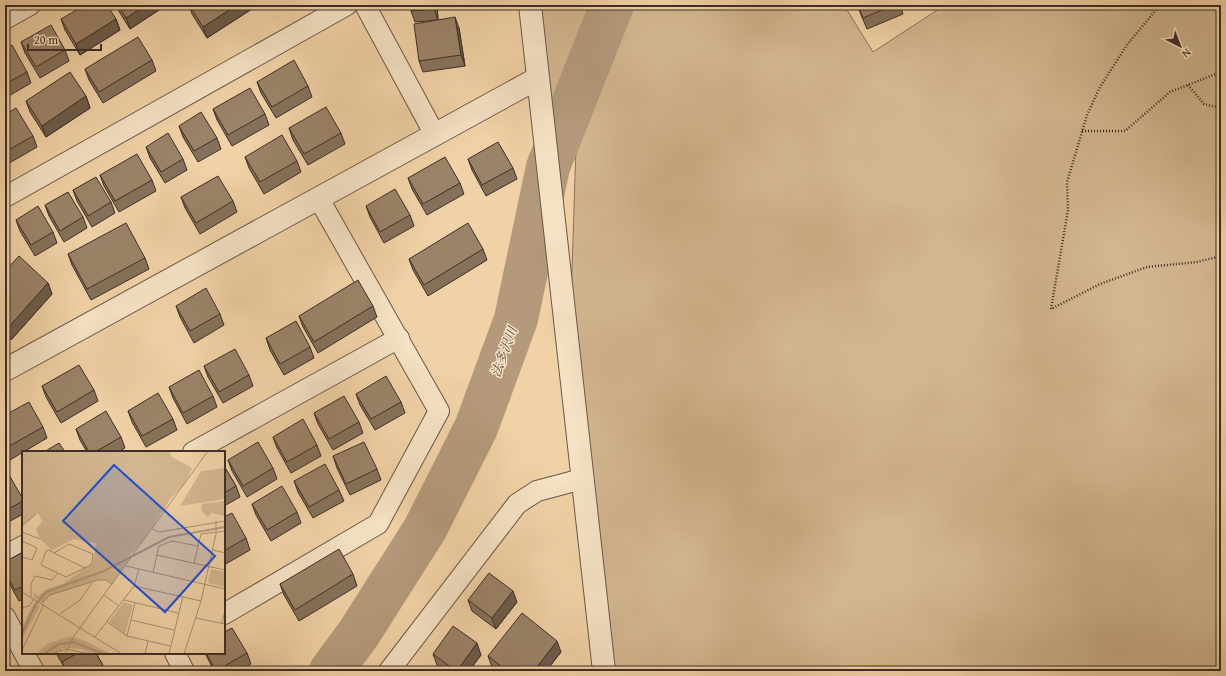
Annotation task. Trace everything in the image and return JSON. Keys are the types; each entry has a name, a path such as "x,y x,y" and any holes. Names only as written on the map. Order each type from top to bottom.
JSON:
{"street":[{"path":"5,18 30,5"},
{"path":"5,197 347,5"},
{"path":"365,5 435,135"},
{"path":"530,5 604,671"},
{"path":"5,370 538,79"},
{"path":"225,613 378,524 439,411 319,199"},
{"path":"195,451 399,338"},
{"path":"389,671 517,504 537,491 582,480"},
{"path":"5,556 22,547"},
{"path":"5,617 22,648"},
{"path":"25,654 34,671"},
{"path":"176,654 184,671"}],"path":[{"path":"1160,5 1127,45 1100,87 1082,131 1066,182 1068,210 1051,309 1100,284 1147,267 1197,262 1221,256"},
{"path":"1082,131 1125,131 1170,92 1221,72"},
{"path":"1188,85 1204,104 1221,108"}],"shaded area":[{"path":"535,5 844,5 873,52 945,5 1221,5 1221,671 614,671 569,363 576,147 580,138 552,120"}],"building":[{"path":"85,5 107,5 116,19 76,44 61,19"},
{"path":"118,5 146,5 126,18"},
{"path":"189,5 237,5 203,27"},
{"path":"411,5 434,5 434,9 411,11"},
{"path":"858,5 894,5 863,18"},
{"path":"455,17 461,55 419,61 414,24"},
{"path":"51,25 65,50 36,67 21,42"},
{"path":"138,37 152,60 99,92 85,69"},
{"path":"12,45 27,72 5,84 5,49"},
{"path":"294,60 308,86 272,107 257,82"},
{"path":"70,72 86,96 42,126 26,101"},
{"path":"250,88 265,114 228,135 213,109"},
{"path":"326,107 341,133 304,154 289,128"},
{"path":"16,108 33,136 5,152 5,115"},
{"path":"201,112 217,138 194,151 179,126"},
{"path":"168,133 183,159 161,172 146,147"},
{"path":"282,135 297,161 260,182 245,157"},
{"path":"498,142 513,168 482,185 468,159"},
{"path":"137,154 152,180 115,201 100,175"},
{"path":"445,157 460,183 423,204 408,178"},
{"path":"218,176 233,201 196,223 181,197"},
{"path":"96,177 111,202 88,216 73,190"},
{"path":"395,189 410,215 380,232 366,206"},
{"path":"68,192 83,217 60,231 45,205"},
{"path":"38,206 53,232 31,245 16,220"},
{"path":"126,223 145,258 87,289 68,254"},
{"path":"468,223 483,249 424,285 409,259"},
{"path":"19,256 48,283 7,329 5,327 5,271"},
{"path":"358,280 373,306 314,342 299,316"},
{"path":"206,288 220,314 190,331 176,306"},
{"path":"296,321 310,347 280,364 266,338"},
{"path":"235,349 249,375 219,392 204,366"},
{"path":"79,365 94,390 57,412 42,386"},
{"path":"199,370 213,396 183,413 169,387"},
{"path":"386,376 401,402 371,419 356,394"},
{"path":"158,393 173,419 142,436 128,411"},
{"path":"344,396 359,422 329,439 314,413"},
{"path":"29,402 43,427 6,448 5,415"},
{"path":"106,411 121,437 97,451 88,451 76,429"},
{"path":"303,419 317,445 287,462 273,437"},
{"path":"258,442 273,468 243,486 228,460"},
{"path":"364,442 377,469 346,484 333,456"},
{"path":"59,443 64,451 46,451"},
{"path":"325,464 339,490 309,507 294,481"},
{"path":"225,468 236,486 225,492"},
{"path":"9,475 22,497 22,502 5,511 5,477"},
{"path":"282,486 297,512 267,530 252,504"},
{"path":"232,513 246,538 225,550 225,516"},
{"path":"339,549 353,574 295,610 280,584"},
{"path":"22,553 22,586 15,590 5,572 5,562"},
{"path":"489,573 513,591 492,618 468,600"},
{"path":"522,613 557,641 534,671 507,671 488,656"},
{"path":"453,626 477,643 457,671 433,654"},
{"path":"232,628 247,653 216,671 207,654 225,654 225,632"},
{"path":"76,654 97,654 106,671 67,671 62,662"},
{"path":"5,655 13,671 5,671"}],"waterway":[{"name":"法多沢川","path":"331,671 359,633 425,529 476,428 516,319 548,167 612,5"}]}
